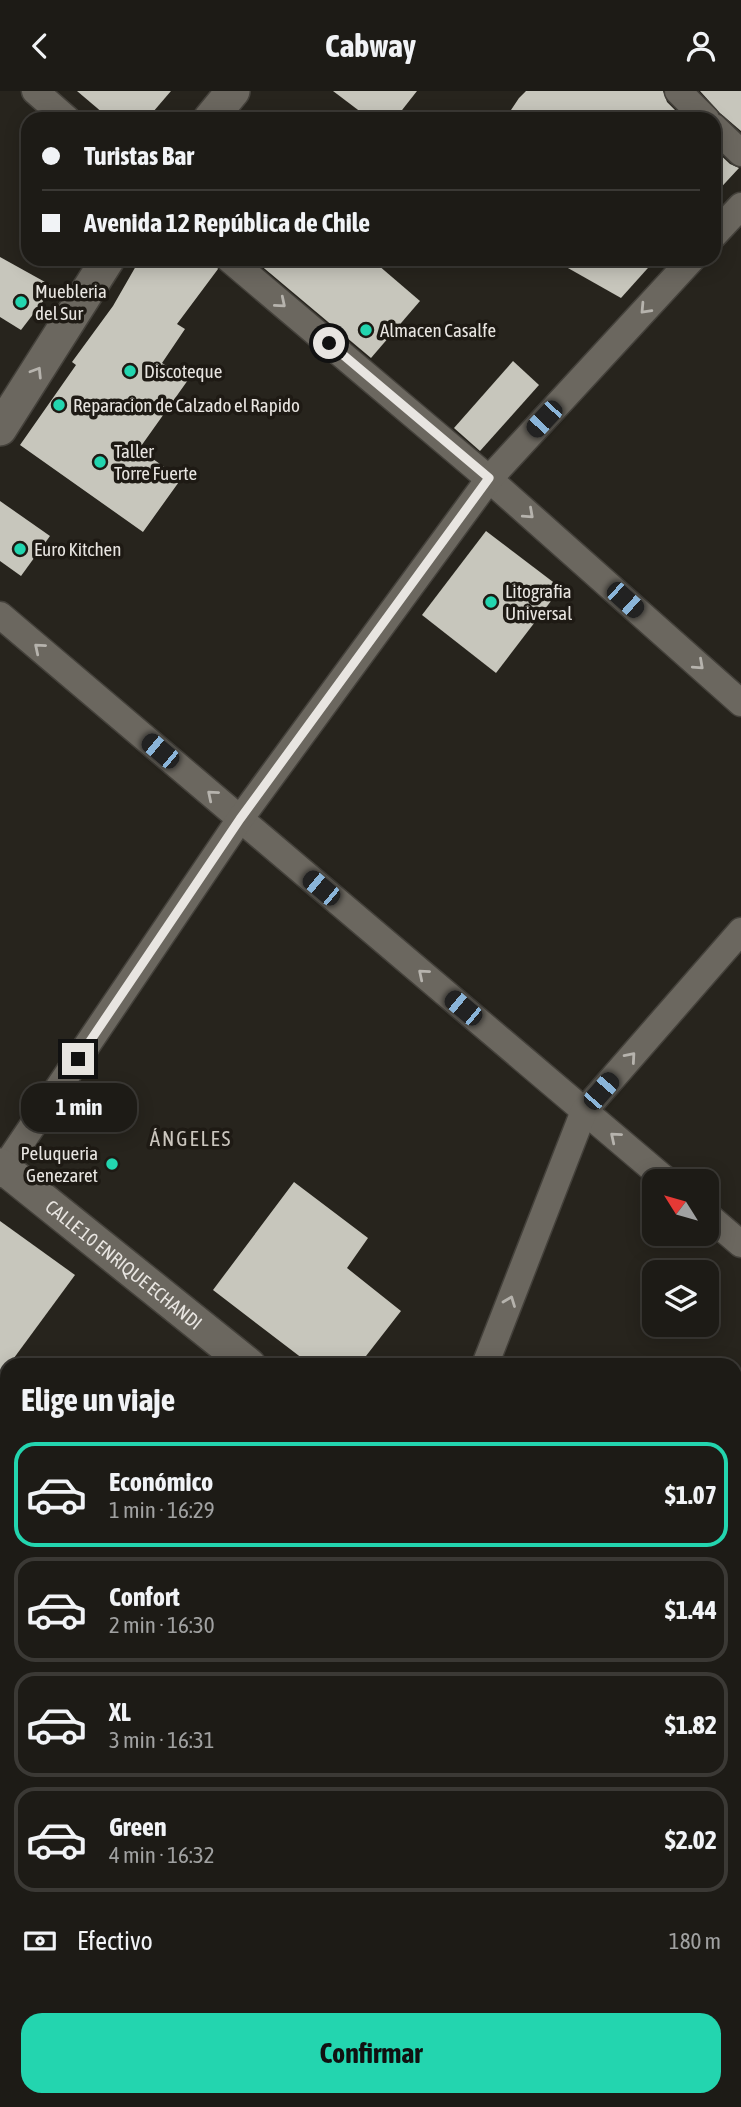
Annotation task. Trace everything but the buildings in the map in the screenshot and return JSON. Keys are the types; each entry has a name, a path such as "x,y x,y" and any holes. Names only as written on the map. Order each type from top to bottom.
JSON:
{"street":[{"path":"35,91 58,112"},
{"path":"216,112 233,91"},
{"path":"678,91 699,112"},
{"path":"721,134 741,153"},
{"path":"721,227 741,206"},
{"path":"0,429 104,266"},
{"path":"237,266 489,478 741,703"},
{"path":"1,1169 240,819 489,478 686,266"},
{"path":"0,615 653,1169"},
{"path":"488,1358 584,1111 741,931"},
{"name":"CALLE 10 ENRIQUE ECHANDI","path":"1,1169 240,1358"},
{"path":"719,1225 741,1244"}],"place":[{"name":"Muebleria del Sur","path":"21,302"},
{"name":"Almacen Casalfe","path":"366,330"},
{"name":"Discoteque","path":"130,371"},
{"name":"Reparacion de Calzado el Rapido","path":"59,405"},
{"name":"Taller Torre Fuerte","path":"100,462"},
{"name":"Euro Kitchen","path":"20,549"},
{"name":"Litografia Universal","path":"491,602"},
{"name":"Peluqueria Genezaret","path":"112,1164"}],"district":[{"name":"ÁNGELES","path":"191,1139"}],"route":[{"path":"78,1059 240,819 489,478 329,343"}]}
